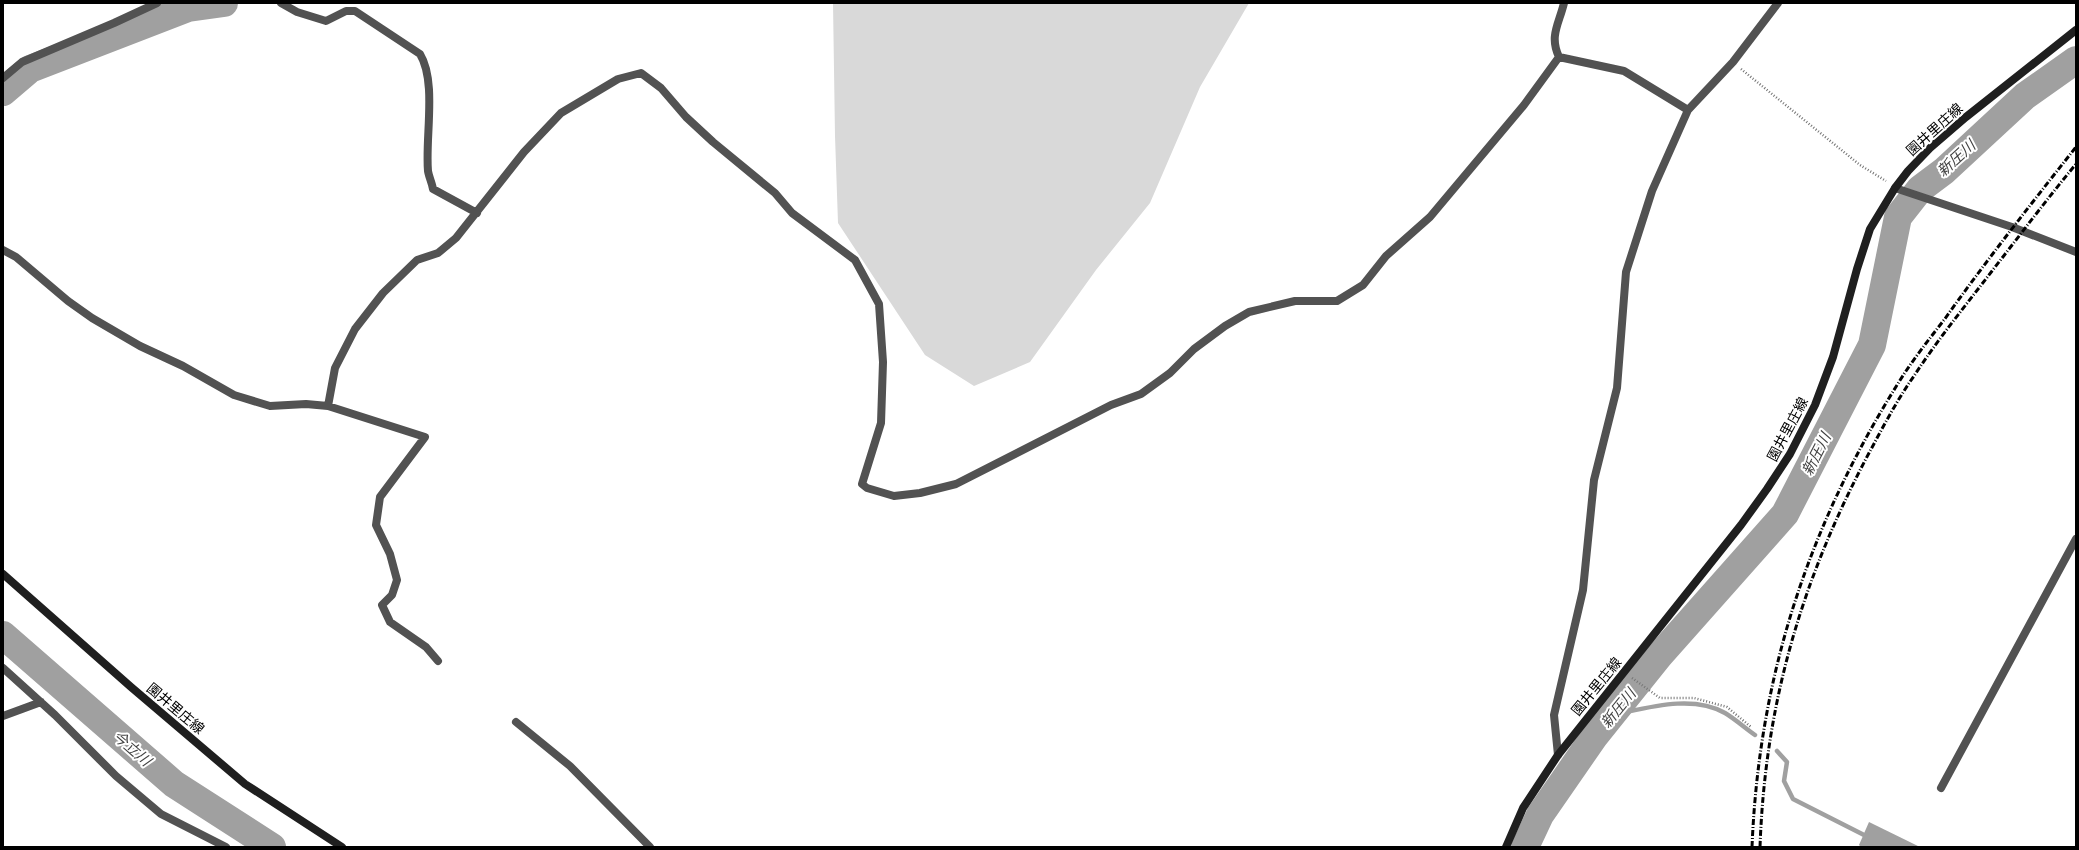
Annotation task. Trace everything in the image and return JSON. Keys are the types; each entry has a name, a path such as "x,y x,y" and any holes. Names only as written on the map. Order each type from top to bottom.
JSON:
{"main road":[{"name":"園井里庄線","path":"1506,847 1523,808 1558,755 1741,525 1790,454 1816,405 1833,357 1857,269 1870,229 1895,188 1908,171 1930,148 1966,117 2076,30"},
{"name":"園井里庄線","path":"3,574 131,687 246,784 342,847"}],"street":[{"path":"3,78 22,62 157,3"},
{"path":"281,3 297,12 326,21 346,11 355,11 420,54 425,63 428,86 428,171 433,189 477,213"},
{"path":"1559,57 1555,49 1554,37 1564,3"},
{"path":"1558,755 1554,715 1583,590 1594,480 1617,388 1626,272 1652,191 1688,110 1733,62 1778,3"},
{"path":"328,406 335,368 355,329 383,293 417,260 438,253 456,238 524,152 561,113 618,79 641,73 661,88 686,117 712,142 775,193 792,213 855,260 879,304 883,362 881,423 862,484 867,488 894,496 920,493 956,484 1111,405 1141,394 1170,373 1194,349 1225,326 1249,312 1295,301 1337,301 1363,284 1386,256 1430,217 1524,105 1559,57"},
{"path":"1559,57 1624,71 1688,110"},
{"path":"1895,188 2012,227 2076,252"},
{"path":"3,250 16,256 68,301 92,318 140,346 183,366 234,395 270,406 306,404 328,406 425,437 380,497 376,525 390,554 397,580 392,594 382,605 390,622 426,647 438,661"},
{"path":"1941,788 2076,539"},
{"path":"3,668 41,702 116,776 161,814 226,847"},
{"path":"3,716 41,702"},
{"path":"516,722 570,766 650,847"}],"path":[{"path":"1733,62 1860,165 1895,188"},
{"path":"1645,687 1660,698 1694,698 1727,707 1751,727"}],"shaded area":[{"path":"833,3 1249,3 1200,87 1150,203 1096,270 1030,362 974,386 925,355 838,223"},
{"path":"1869,822 1920,847 1861,847 1859,845"}],"waterway":[{"path":"3,92 30,69 188,8 224,3"},
{"name":"新圧川","path":"1525,847 1540,815 1594,737 1659,656 1785,514 1872,345 1898,217 1920,189 1944,171 2025,96 2076,60"},
{"name":"今立川","path":"3,635 174,784 272,847"},
{"path":"1612,715 1669,704 1698,704 1712,707 1725,713 1755,735"},
{"path":"1777,751 1787,762 1784,781 1793,799 1868,837"}],"railway":[{"path":"1752,847 1757,783 1765,720 1778,660 1795,600 1816,542 1842,485 1871,429 1904,374 1992,254 2076,147"},
{"path":"1760,847 1763,794 1770,742 1779,692 1791,643 1806,595 1824,547 1845,500 1890,414 1923,362 1962,309 2076,164"}]}
